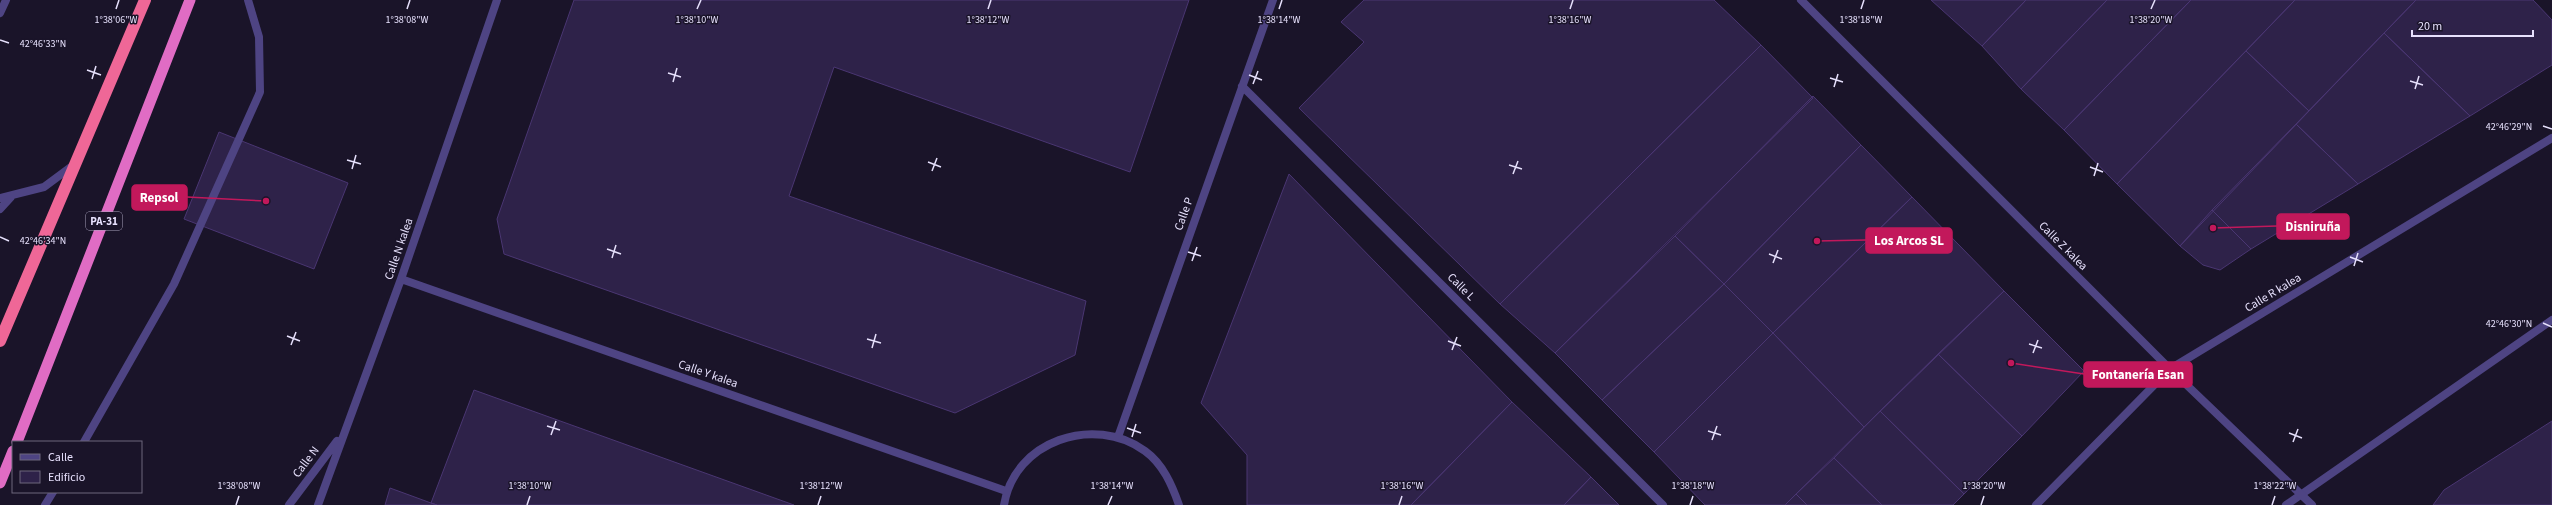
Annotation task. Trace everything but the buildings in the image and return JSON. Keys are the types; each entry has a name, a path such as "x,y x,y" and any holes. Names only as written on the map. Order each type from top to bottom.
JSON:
{"highway":[{"path":"0,341 144,0"},
{"name":"PA-31","path":"17,441 190,0"},
{"path":"0,482 12,454"}],"street":[{"path":"0,13 6,0"},
{"path":"85,441 174,284 260,92 259,37 248,0"},
{"name":"Calle N kalea","path":"318,505 401,279 498,0"},
{"name":"Calle P","path":"1118,437 1273,0"},
{"name":"Calle Z kalea","path":"1801,0 2170,369 2312,505"},
{"name":"Calle L","path":"1242,86 1663,505"},
{"name":"Calle R kalea","path":"2036,505 2170,369 2552,138"},
{"path":"0,198 11,197 44,187 75,163"},
{"path":"0,209 11,197"},
{"name":"Calle Y kalea","path":"401,279 1006,491"},
{"path":"2286,505 2552,320"},
{"path":"1004,505 1006,491 1023,463 1051,442 1084,433 1118,437 1146,451 1167,475 1178,505"},
{"name":"Calle N","path":"289,505 343,434"},
{"path":"45,505 52,493"}],"place":[{"name":"Repsol","path":"266,201"},
{"name":"Disniruña","path":"2213,228"},
{"name":"Los Arcos SL","path":"1817,241"},
{"name":"Fontanería Esan","path":"2011,363"}]}
